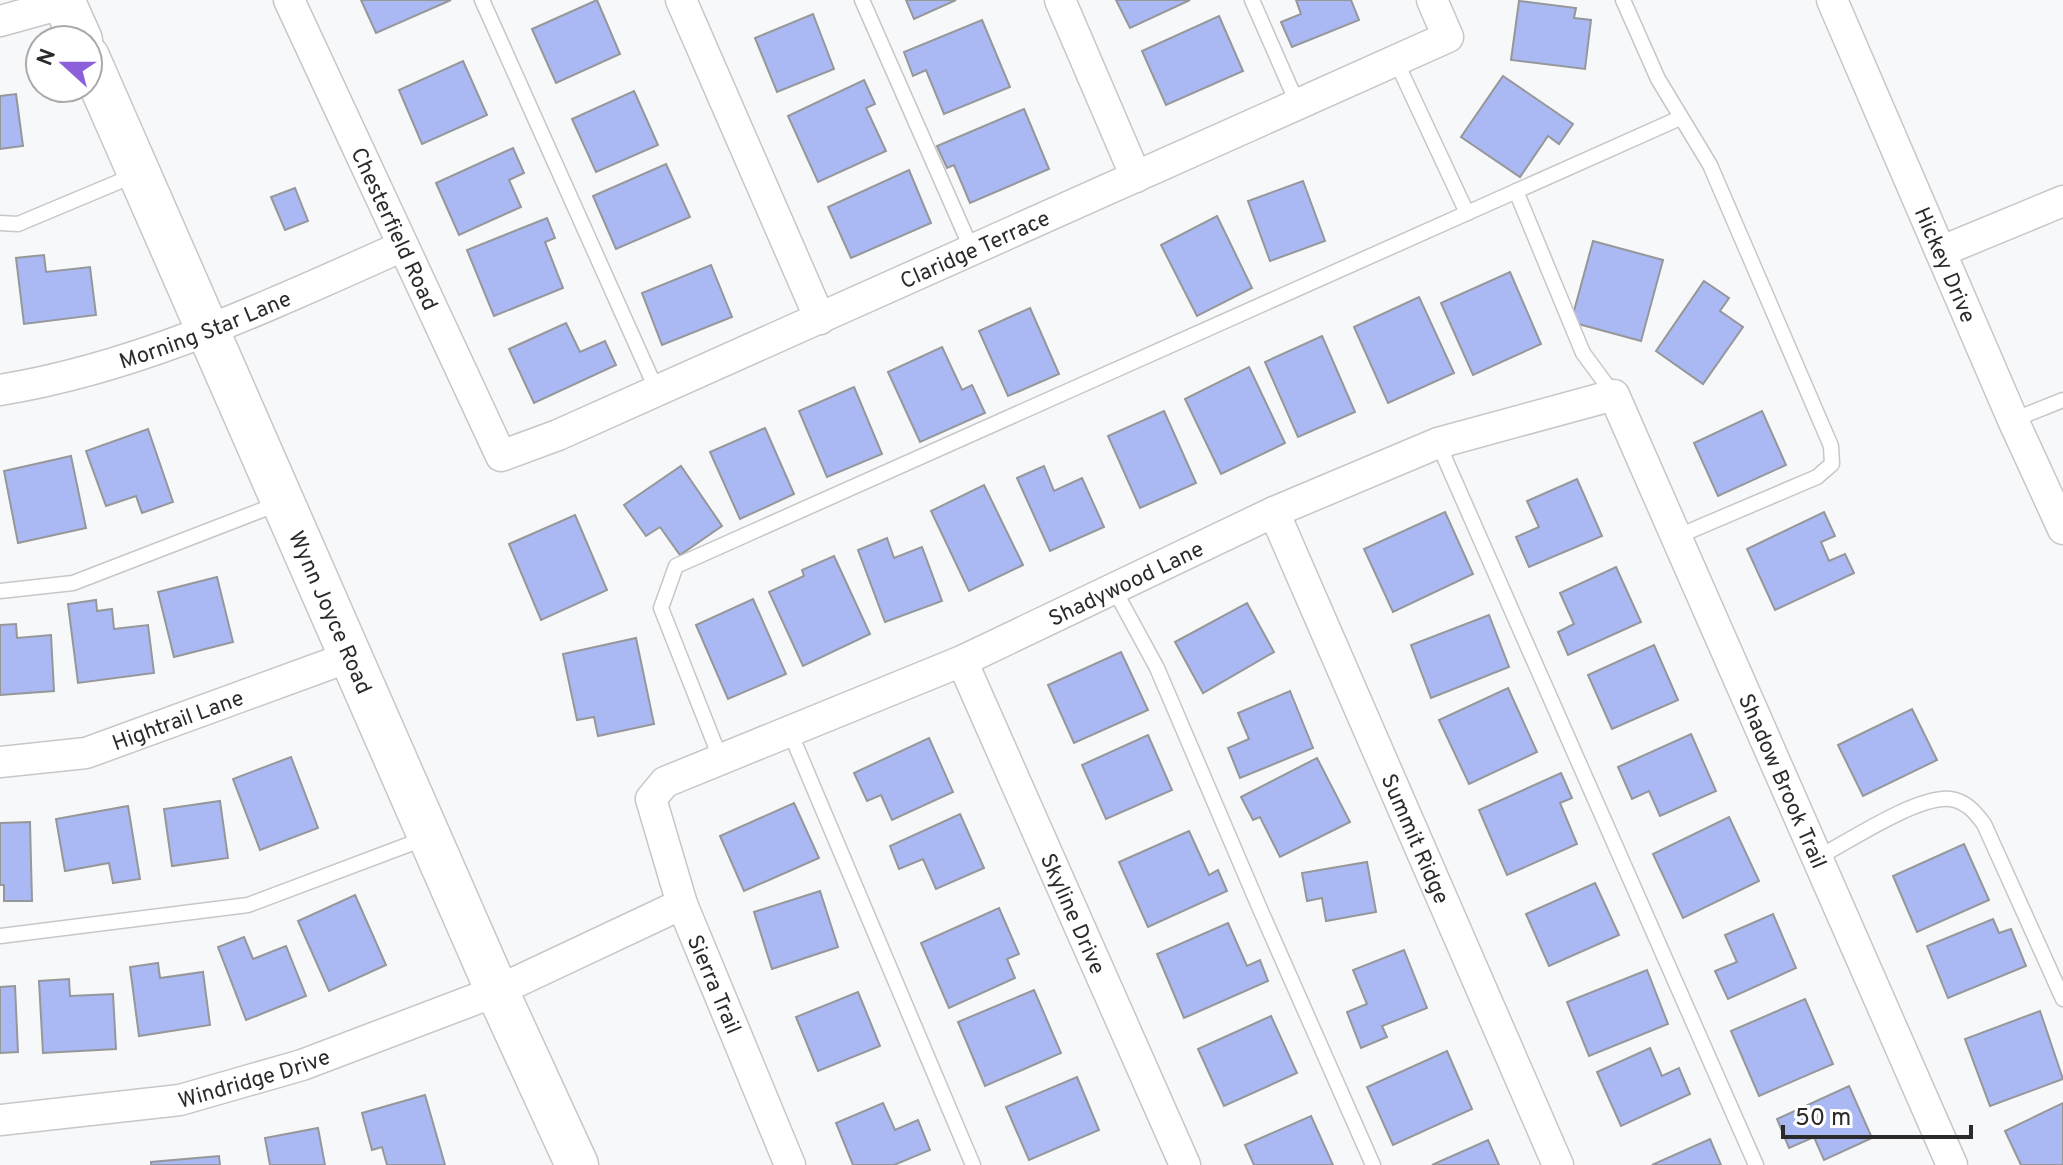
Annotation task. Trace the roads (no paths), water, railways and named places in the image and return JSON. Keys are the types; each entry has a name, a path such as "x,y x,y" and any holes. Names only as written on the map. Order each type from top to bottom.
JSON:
{"street":[{"name":"Chesterfield Road","path":"289,0 501,456"},
{"path":"681,0 820,319"},
{"path":"1060,0 1136,177"},
{"name":"Claridge Terrace","path":"501,456 558,435 1448,37 1432,0"},
{"name":"Hickey Drive","path":"1832,0 2063,529"},
{"path":"0,21 69,14"},
{"name":"Wynn Joyce Road","path":"104,93 497,991 577,1165"},
{"path":"1942,251 2063,201"},
{"name":"Morning Star Lane","path":"0,390 54,381 208,332 403,246"},
{"name":"Shadow Brook Trail","path":"1614,395 1952,1165"},
{"name":"Shadywood Lane","path":"651,799 665,782 962,661 1274,512 1438,443 1614,395"},
{"name":"Summit Ridge","path":"1274,512 1558,1165"},
{"name":"Hightrail Lane","path":"0,762 86,753 352,656"},
{"name":"Skyline Drive","path":"962,661 1185,1165"},
{"name":"Sierra Trail","path":"651,799 682,904 790,1165"},
{"name":"Windridge Drive","path":"0,1120 180,1100 302,1065 497,991 682,904"}],"lane":[{"path":"482,0 657,391"},
{"path":"862,0 972,250"},
{"path":"1252,0 1298,105"},
{"path":"1623,0 1658,79 1716,179 1831,446 1832,464 1817,477 1676,537"},
{"path":"1396,61 1467,213"},
{"path":"721,760 661,608 676,566 1680,118"},
{"path":"0,223 18,224 139,173"},
{"path":"1516,191 1583,353 1614,395"},
{"path":"2013,420 2063,400"},
{"path":"1438,443 1756,1165"},
{"path":"0,591 73,583 284,501"},
{"path":"1114,589 1157,668 1253,895 1373,1165"},
{"path":"790,732 973,1165"},
{"path":"1817,858 1906,811 1932,801 1951,799 1971,807 1984,824 2063,999"},
{"path":"0,936 248,905 430,837"}]}
